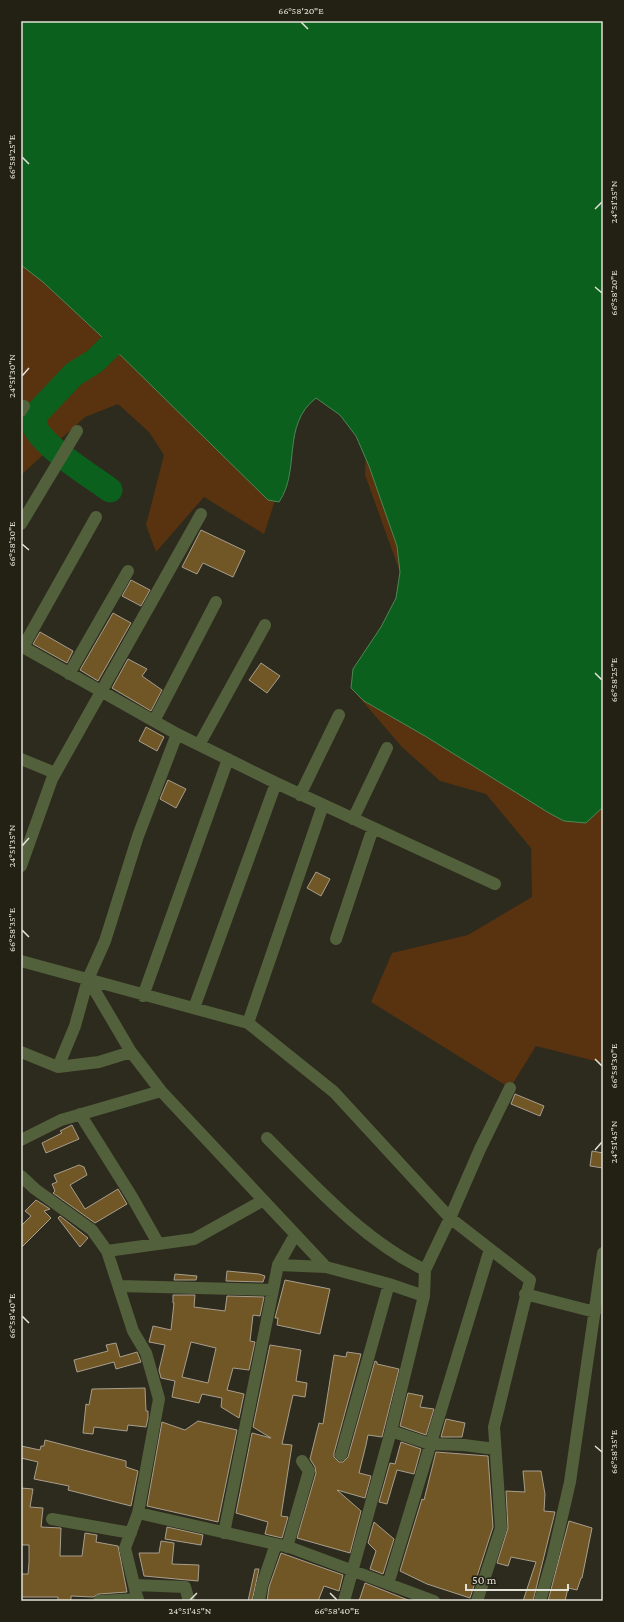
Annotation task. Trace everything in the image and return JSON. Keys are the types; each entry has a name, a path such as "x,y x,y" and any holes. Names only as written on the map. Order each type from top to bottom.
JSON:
{"street":[{"path":"21,524 76,431"},
{"path":"21,866 55,773 201,514"},
{"path":"96,517 22,646 177,734 300,795 495,884"},
{"path":"69,674 128,571"},
{"path":"154,721 216,602"},
{"path":"199,745 265,625"},
{"path":"300,795 339,715"},
{"path":"58,1067 75,1026 88,979 105,941 138,836 177,734"},
{"path":"353,819 387,748"},
{"path":"21,759 55,773"},
{"path":"143,996 228,759"},
{"path":"194,1008 276,783"},
{"path":"248,1023 323,805"},
{"path":"336,939 373,828"},
{"path":"21,961 143,996 248,1023 334,1092 450,1218 530,1280 525,1294 494,1427 501,1528 477,1601"},
{"path":"88,979 132,1052 161,1091 262,1201 326,1267"},
{"path":"21,1052 58,1067 99,1062 132,1052"},
{"path":"344,1601 354,1571 391,1431 424,1296 425,1270 450,1218 480,1149 510,1088"},
{"path":"21,1140 61,1120 161,1091"},
{"path":"80,1114 132,1197 158,1243"},
{"path":"267,1138 344,1214 404,1260 425,1270"},
{"path":"21,1176 35,1189 92,1230 107,1251 133,1331 146,1353 159,1399 138,1514 125,1548 138,1600 99,1601"},
{"path":"107,1251 194,1239 262,1201"},
{"path":"224,1533 278,1266 295,1235"},
{"path":"388,1584 490,1249"},
{"path":"540,1601 552,1560 570,1482 603,1253"},
{"path":"278,1266 326,1267 389,1284 424,1296"},
{"path":"341,1455 389,1284"},
{"path":"119,1286 273,1290"},
{"path":"525,1294 594,1312"},
{"path":"391,1431 430,1444 464,1445 495,1449"},
{"path":"259,1601 262,1585 282,1545 309,1470 302,1461"},
{"path":"138,1514 282,1545 434,1601"},
{"path":"52,1519 131,1533"},
{"path":"134,1585 185,1587 189,1601"}],"shaded area":[{"path":"21,21 603,21 603,1063 536,1046 510,1088 371,1002 392,953 468,935 532,897 531,848 486,794 440,781 402,747 351,688 353,669 381,627 396,598 400,572 365,475 368,367 316,398 305,407 297,424 291,452 264,534 204,497 156,552 146,525 164,455 149,432 118,404 85,417 21,475"},
{"path":"21,21 603,21 603,807 586,823 564,821 549,813 425,736 364,701 351,688 353,669 381,627 396,598 400,572 397,546 369,466 356,436 340,415 316,398 305,409 295,434 289,476 285,489 279,502 268,500 100,335 43,282 21,265"}],"building":[{"path":"201,530 245,551 233,577 203,563 197,574 182,567"},
{"path":"131,580 150,590 141,606 122,596"},
{"path":"113,613 131,623 98,681 80,670"},
{"path":"40,632 73,651 67,663 33,644"},
{"path":"128,659 147,669 142,676 162,690 151,711 112,688"},
{"path":"261,663 280,676 267,693 249,680"},
{"path":"146,727 164,737 157,751 139,741"},
{"path":"168,780 186,789 176,808 160,799"},
{"path":"316,872 330,879 321,896 307,888"},
{"path":"515,1094 544,1106 540,1116 511,1104"},
{"path":"72,1125 79,1139 46,1153 42,1143 62,1133 60,1131"},
{"path":"592,1151 603,1153 603,1168 590,1166"},
{"path":"79,1165 84,1167 87,1175 70,1185 85,1209 118,1189 127,1204 95,1223 53,1193 55,1191 52,1184 57,1182 54,1175"},
{"path":"36,1200 50,1209 44,1211 51,1218 21,1248 21,1226 31,1216 25,1211"},
{"path":"60,1216 88,1238 80,1247 58,1218"},
{"path":"227,1271 259,1274 265,1276 263,1282 226,1281"},
{"path":"175,1274 197,1276 196,1280 174,1280"},
{"path":"285,1280 330,1289 320,1334 277,1325 278,1318 275,1318"},
{"path":"173,1295 195,1295 194,1307 225,1311 227,1296 264,1297 260,1316 253,1315 250,1341 255,1342 249,1370 233,1368 227,1390 244,1394 239,1418 221,1407 222,1398 202,1394 199,1403 172,1397 175,1381 161,1378 159,1370 165,1345 149,1342 153,1326 171,1330","holes":["191,1342 216,1348 208,1383 182,1377"]},
{"path":"116,1343 120,1357 137,1352 141,1362 116,1369 114,1362 77,1372 74,1360 108,1351 106,1345"},
{"path":"270,1345 301,1350 296,1381 307,1383 305,1397 293,1395 282,1444 292,1445 281,1516 288,1517 282,1538 265,1534 268,1522 236,1513 252,1433 271,1438 253,1427"},
{"path":"347,1352 361,1354 334,1453 334,1457 339,1462 343,1462 348,1457 375,1361 377,1364 399,1369 382,1437 368,1435 359,1473 371,1476 365,1498 337,1490 361,1511 350,1553 297,1538 316,1473 315,1467 310,1459 319,1423 323,1424 334,1355 346,1357"},
{"path":"145,1388 146,1411 148,1411 146,1427 128,1425 127,1431 94,1427 93,1434 83,1433 86,1404 89,1405 92,1389"},
{"path":"408,1393 423,1396 420,1407 434,1409 426,1435 400,1426"},
{"path":"446,1419 465,1423 462,1437 441,1437"},
{"path":"198,1421 237,1430 218,1522 147,1506 162,1422 185,1430"},
{"path":"45,1440 126,1461 126,1467 138,1471 131,1506 68,1490 69,1486 34,1479 38,1462 21,1458 21,1446 40,1450 41,1446 44,1446"},
{"path":"401,1442 421,1449 414,1474 397,1470 387,1504 379,1502 390,1463 395,1464"},
{"path":"436,1452 488,1456 493,1527 470,1598 427,1584 400,1571 422,1499 424,1500"},
{"path":"523,1471 541,1471 545,1494 544,1511 555,1512 533,1601 523,1601 536,1562 511,1557 508,1566 497,1563 508,1528 506,1491 525,1492"},
{"path":"21,1488 33,1489 30,1507 43,1508 41,1527 61,1528 60,1556 82,1556 85,1533 97,1535 96,1542 118,1546 127,1592 99,1594 93,1597 71,1596 71,1601 58,1601 58,1597 21,1597 21,1574 28,1574 29,1545 21,1545"},
{"path":"569,1521 592,1528 582,1578 577,1590 568,1588 565,1601 548,1601"},
{"path":"374,1522 394,1539 383,1574 370,1569 376,1551 368,1543"},
{"path":"167,1527 203,1535 201,1545 165,1539"},
{"path":"161,1541 174,1543 172,1564 199,1565 198,1581 144,1576 139,1553 159,1553"},
{"path":"281,1553 343,1575 339,1591 324,1586 318,1601 267,1601 269,1587"},
{"path":"255,1569 259,1569 252,1601 248,1601"},
{"path":"365,1583 408,1600 408,1601 359,1601"}],"waterway":[{"path":"110,490 70,462 50,445 36,429 35,417 36,414 74,374 95,361 114,342 137,325"}]}
